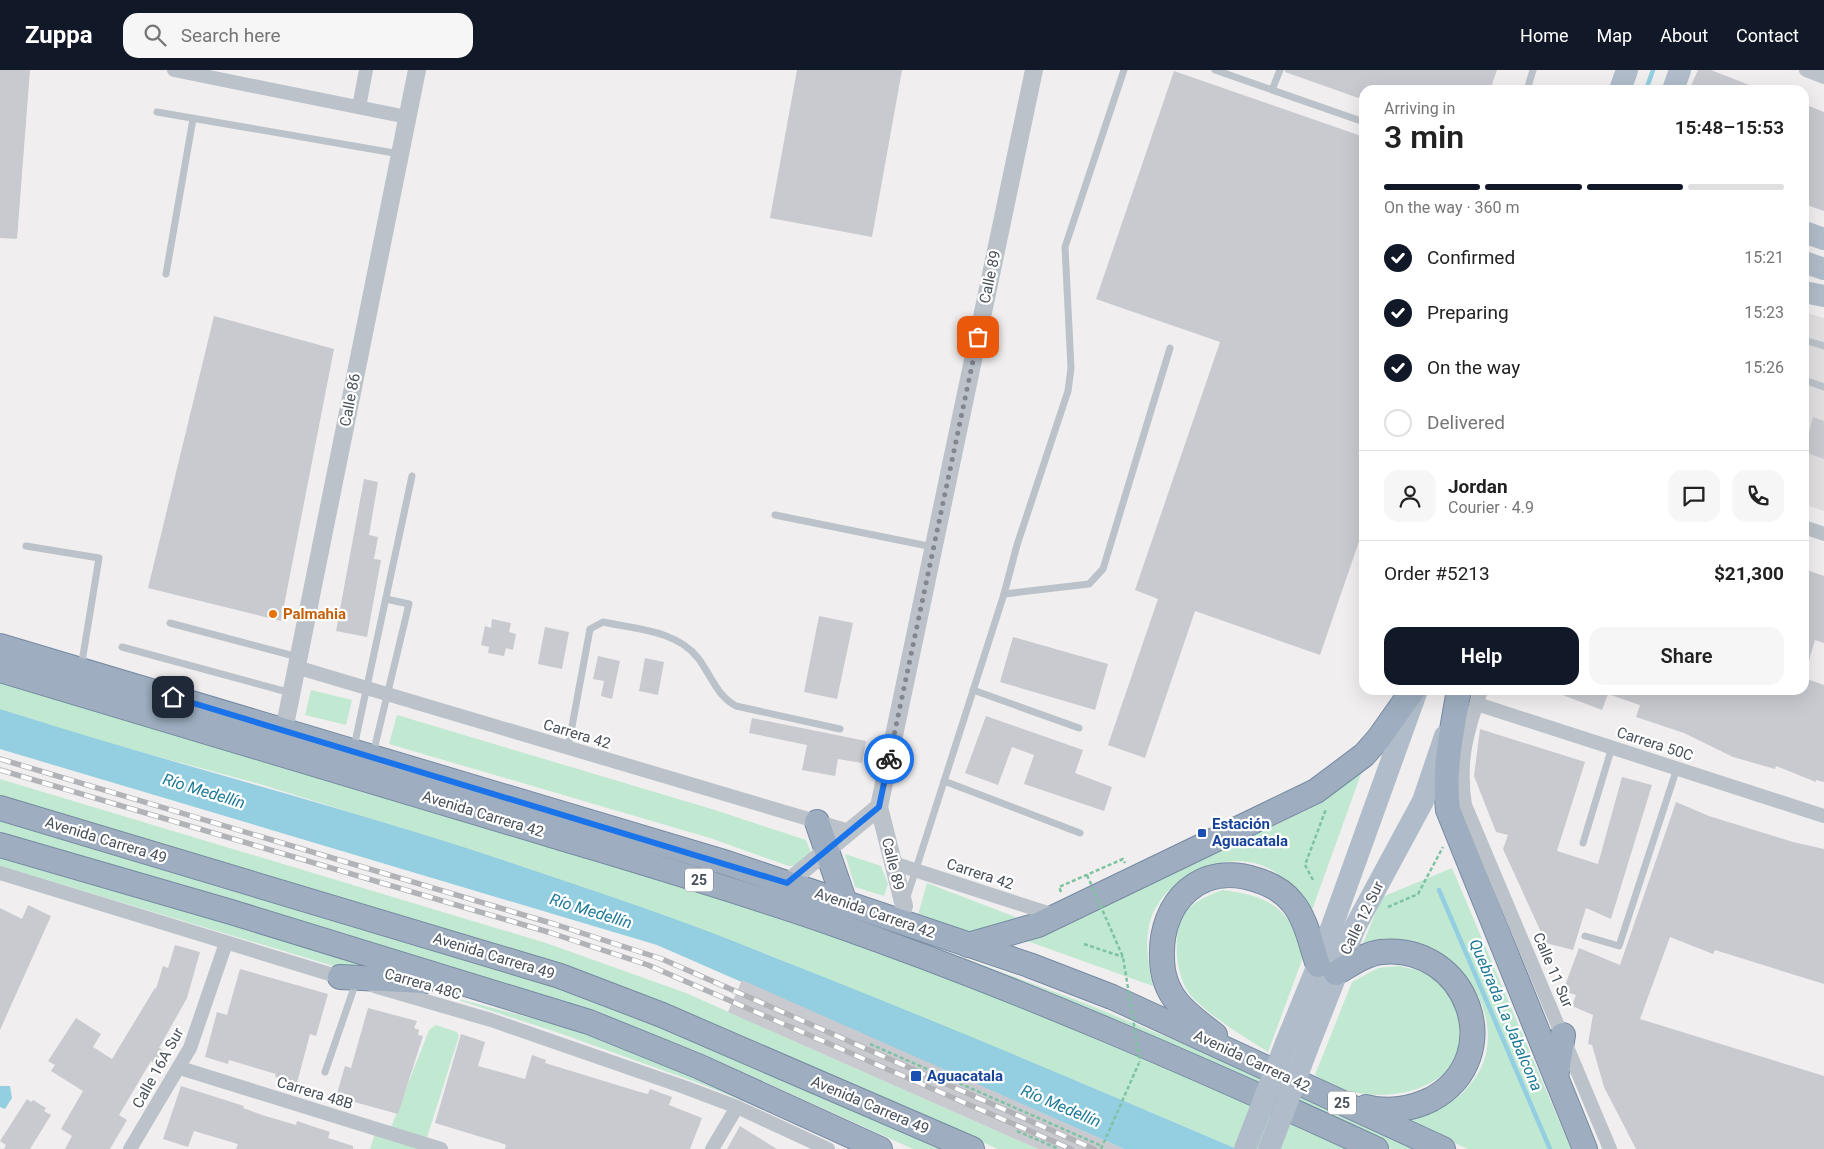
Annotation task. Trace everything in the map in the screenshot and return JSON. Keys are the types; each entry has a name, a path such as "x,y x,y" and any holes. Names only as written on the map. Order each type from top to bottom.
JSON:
{"highway":[{"name":"Avenida Carrera 42","path":"0,646 284,730 845,902 901,914 968,945 1085,986 1442,1149"},
{"name":"Avenida Carrera 42","path":"0,670 370,779 715,885 835,924 955,968 1106,1029 1376,1149"},
{"path":"968,945 1016,933 1058,916 1328,783 1364,755 1379,738 1409,695"},
{"path":"1465,695 1446,767 1448,810 1585,1149"},
{"name":"Avenida Carrera 49","path":"0,808 560,976 662,1015 972,1149"},
{"path":"817,822 845,902"},
{"path":"0,845 549,1009 630,1038 777,1101 880,1149"},
{"path":"1241,1056 1177,1002 1166,984 1162,963 1161,940 1166,919 1176,900 1197,882 1218,876 1244,875 1276,888 1292,902 1327,969 1379,952 1400,952 1419,955 1441,967 1459,985 1470,1011 1473,1032 1470,1054 1461,1072 1443,1092 1419,1106 1397,1110 1369,1108 1334,1099"},
{"path":"348,979 463,983"},
{"path":"1556,1077 1563,1035"}],"main road":[{"path":"1622,85 1627,70"},
{"path":"1675,85 1680,70"},
{"path":"1809,234 1824,239"},
{"path":"1809,264 1824,269"},
{"path":"1809,293 1824,296"},
{"name":"Calle 12 Sur","path":"1246,1149 1296,1046 1327,969 1415,695"},
{"name":"Calle 12 Sur","path":"1327,969 1355,927 1422,801 1465,695"},
{"name":"Calle 12 Sur","path":"1269,1149 1296,1046"}],"street":[{"path":"174,70 407,116"},
{"path":"359,108 366,70"},
{"name":"Calle 86","path":"284,730 417,70"},
{"name":"Calle 89","path":"901,914 893,863 879,807 1034,70"},
{"path":"1806,70 1824,77"},
{"path":"1809,529 1824,534"},
{"name":"Carrera 42","path":"297,662 366,688 849,831"},
{"name":"Carrera 50C","path":"1465,695 1612,747 1824,816"},
{"name":"Calle 12 Sur","path":"1465,695 1461,771 1465,805"},
{"name":"Calle 11 Sur","path":"1465,805 1610,1149"},
{"path":"787,883 879,807"},
{"name":"Carrera 42","path":"893,863 1058,916"},
{"name":"Carrera 48C","path":"0,873 531,1034 738,1106 828,1149"},
{"name":"Calle 16A Sur","path":"130,1149 180,1068 197,1034 226,943"},
{"name":"Carrera 48B","path":"180,1068 441,1149"},
{"path":"712,1149 738,1106"}],"lane":[{"path":"901,914 1004,594 1017,545 1068,391 1071,368 1065,247 1124,70"},
{"path":"1215,70 1359,120"},
{"path":"1272,90 1280,70"},
{"path":"1528,85 1533,70"},
{"path":"157,112 400,154"},
{"path":"166,274 193,119"},
{"path":"1809,342 1824,346"},
{"path":"1004,594 1089,584 1103,569 1170,348"},
{"path":"1809,382 1824,387"},
{"path":"363,754 366,688 412,476"},
{"path":"775,515 933,548"},
{"path":"26,546 99,558 80,670"},
{"path":"363,754 387,694 409,604 386,599"},
{"path":"568,748 590,629 603,622 677,638 698,657 724,699 736,706 840,729"},
{"path":"170,623 297,662"},
{"path":"122,647 291,693"},
{"path":"973,690 1079,728"},
{"path":"1583,844 1612,747"},
{"path":"1585,936 1618,946 1677,768"},
{"path":"944,782 1080,833"},
{"path":"325,1072 348,979"}],"path":[{"path":"1313,880 1305,865 1326,809"},
{"path":"1388,907 1418,894 1446,841"},
{"path":"1059,887 1123,859"},
{"path":"1025,1112 870,1044 1101,1147 1140,1062 1123,957 1088,875"},
{"path":"1084,944 1123,957"},
{"path":"1017,1131 1060,1149"}],"shaded area":[{"path":"1809,314 1824,318 1824,511 1809,506"}],"green space":[{"path":"0,653 781,890 1087,1004 1227,1062 1420,1149 1392,1149 1059,1001 0,661"},
{"path":"0,677 665,874 1060,1017 1360,1149 1237,1149 759,951 633,906 503,860 263,785 93,739 0,709"},
{"path":"311,690 352,700 346,725 305,715"},
{"path":"397,715 715,810 806,840 810,850 809,858 801,865 789,866 710,838 389,744"},
{"path":"1365,763 1312,910 1280,875 1254,863 1239,861 1223,862 1193,873 1167,892 1151,918 1147,943 1153,986 1027,941 1311,808 1346,784"},
{"path":"0,779 546,943 686,993 1038,1149 998,1149 628,989 573,970 0,797"},
{"path":"0,817 522,971 638,1014 947,1149 913,1149 694,1050 553,999 0,835"},
{"path":"845,854 881,866 888,884 884,896 855,887"},
{"path":"0,856 370,965 337,967 0,866"},
{"path":"1452,868 1571,1149 1468,1149 1398,1117 1438,1107 1461,1095 1472,1082 1482,1064 1487,1045 1487,1026 1482,1006 1474,988 1462,972 1447,958 1430,948 1413,943 1396,942 1362,946 1382,897"},
{"path":"927,883 1018,918 970,933 918,915"},
{"path":"1222,890 1252,896 1274,906 1291,924 1305,952 1268,1052 1201,1006 1187,991 1179,971 1177,937 1182,918 1194,904"},
{"path":"1399,966 1432,975 1444,984 1452,995 1457,1008 1459,1032 1458,1049 1453,1063 1443,1074 1430,1083 1416,1089 1384,1095 1352,1092 1335,1087 1315,1075 1352,982 1378,968"},
{"path":"440,994 573,1029 650,1055 864,1149 850,1149 792,1121 701,1084 559,1033"},
{"path":"436,1025 457,1032 459,1036 424,1147 428,1149 370,1149 375,1134 388,1135 429,1030"}],"water":[{"name":"Río Medellín","path":"0,709 443,841 666,916 940,1024 1237,1149 1124,1149 657,945 0,749"},
{"path":"0,1086 10,1086 12,1098 5,1109 0,1107"}],"building":[{"path":"0,70 30,70 17,239 0,238"},
{"path":"797,70 902,70 872,237 770,218"},
{"path":"1285,70 1497,70 1492,85 1359,85 1359,98 1285,72"},
{"path":"1698,70 1711,70 1749,85 1691,85"},
{"path":"1174,71 1359,135 1359,542 1320,655 1195,611 1145,758 1108,745 1158,599 1135,590 1220,342 1096,299"},
{"path":"1809,106 1824,112 1824,211 1809,206"},
{"path":"214,316 334,349 281,621 148,588"},
{"path":"1813,417 1824,421 1824,459 1809,454 1809,433"},
{"path":"364,479 378,482 369,535 378,537 374,559 381,560 367,637 336,631"},
{"path":"1809,571 1824,576 1824,643 1815,640 1809,660"},
{"path":"819,616 853,623 837,699 804,692"},
{"path":"492,619 511,623 509,632 516,634 513,650 506,648 504,656 488,653 489,647 481,645 485,626 491,628"},
{"path":"545,627 569,632 562,669 538,664"},
{"path":"1013,637 1108,664 1095,710 1000,682"},
{"path":"598,656 620,661 612,699 601,696 604,681 593,679"},
{"path":"645,658 664,662 658,695 639,691"},
{"path":"1809,680 1824,685 1824,782 1816,780 1816,782 1776,766 1775,769 1733,757 1684,733 1636,717 1640,705 1611,695 1809,695"},
{"path":"1563,695 1608,695 1602,710"},
{"path":"986,716 1083,750 1075,773 1112,787 1104,811 1024,784 1034,755 1012,747 998,785 965,773"},
{"path":"752,718 866,741 862,763 838,759 835,776 802,770 807,745 749,733"},
{"path":"1480,729 1585,762 1557,851 1598,864 1622,777 1652,785 1611,919 1586,908 1573,950 1546,943 1503,849 1508,835 1496,832 1474,776"},
{"path":"1676,802 1709,816 1793,842 1824,849 1824,984 1715,950 1713,954 1670,937 1640,1019 1824,1076 1824,1149 1636,1149 1604,1087 1592,1045 1588,1044 1593,1015 1572,1006 1576,995 1563,991 1579,948 1620,965"},
{"path":"28,905 51,916 0,1030 0,908 22,919"},
{"path":"175,945 200,952 187,998 159,1048 163,1050 155,1063 151,1061 119,1115 127,1120 110,1149 65,1149 72,1136 61,1129 83,1091 51,1071 55,1065 48,1061 76,1018 101,1034 93,1047 112,1059 156,989 163,966 168,968"},
{"path":"240,969 328,994 316,1036 310,1034 297,1083 275,1077 276,1074 229,1060 228,1064 205,1057 217,1012 227,1015"},
{"name":"Aguacatala","path":"742,980 1124,1149 1038,1149 728,1012"},
{"path":"368,1008 417,1021 414,1028 419,1030 418,1035 423,1036 398,1114 336,1097 345,1066 351,1068"},
{"path":"461,1034 485,1042 478,1066 525,1079 532,1055 546,1060 545,1063 640,1092 648,1094 650,1089 672,1097 669,1105 702,1118 690,1149 505,1149 506,1145 501,1143 435,1123"},
{"path":"181,1086 244,1106 243,1108 262,1115 296,1125 297,1121 330,1132 328,1138 353,1146 353,1149 236,1149 238,1144 194,1131 188,1147 163,1139"},
{"path":"27,1099 31,1102 33,1100 46,1108 44,1111 51,1115 30,1149 4,1149 6,1145 0,1141"},
{"path":"740,1126 777,1149 727,1149"}],"waterway":[{"name":"Quebrada La Jabalcona","path":"1648,85 1653,70"},
{"name":"Quebrada La Jabalcona","path":"1439,890 1550,1149"}],"railway":[{"path":"0,759 554,924 662,959 1094,1149"},
{"path":"0,770 548,932 648,965 1071,1149"}],"way so far":[{"path":"889,759 978,337"}],"place":[{"name":"Palmahia","path":"273,614"},
{"name":"Estación Aguacatala","path":"1202,833"},
{"name":"Aguacatala","path":"916,1076"}],"route":[{"path":"173,697 787,883 879,807 889,759"}]}
